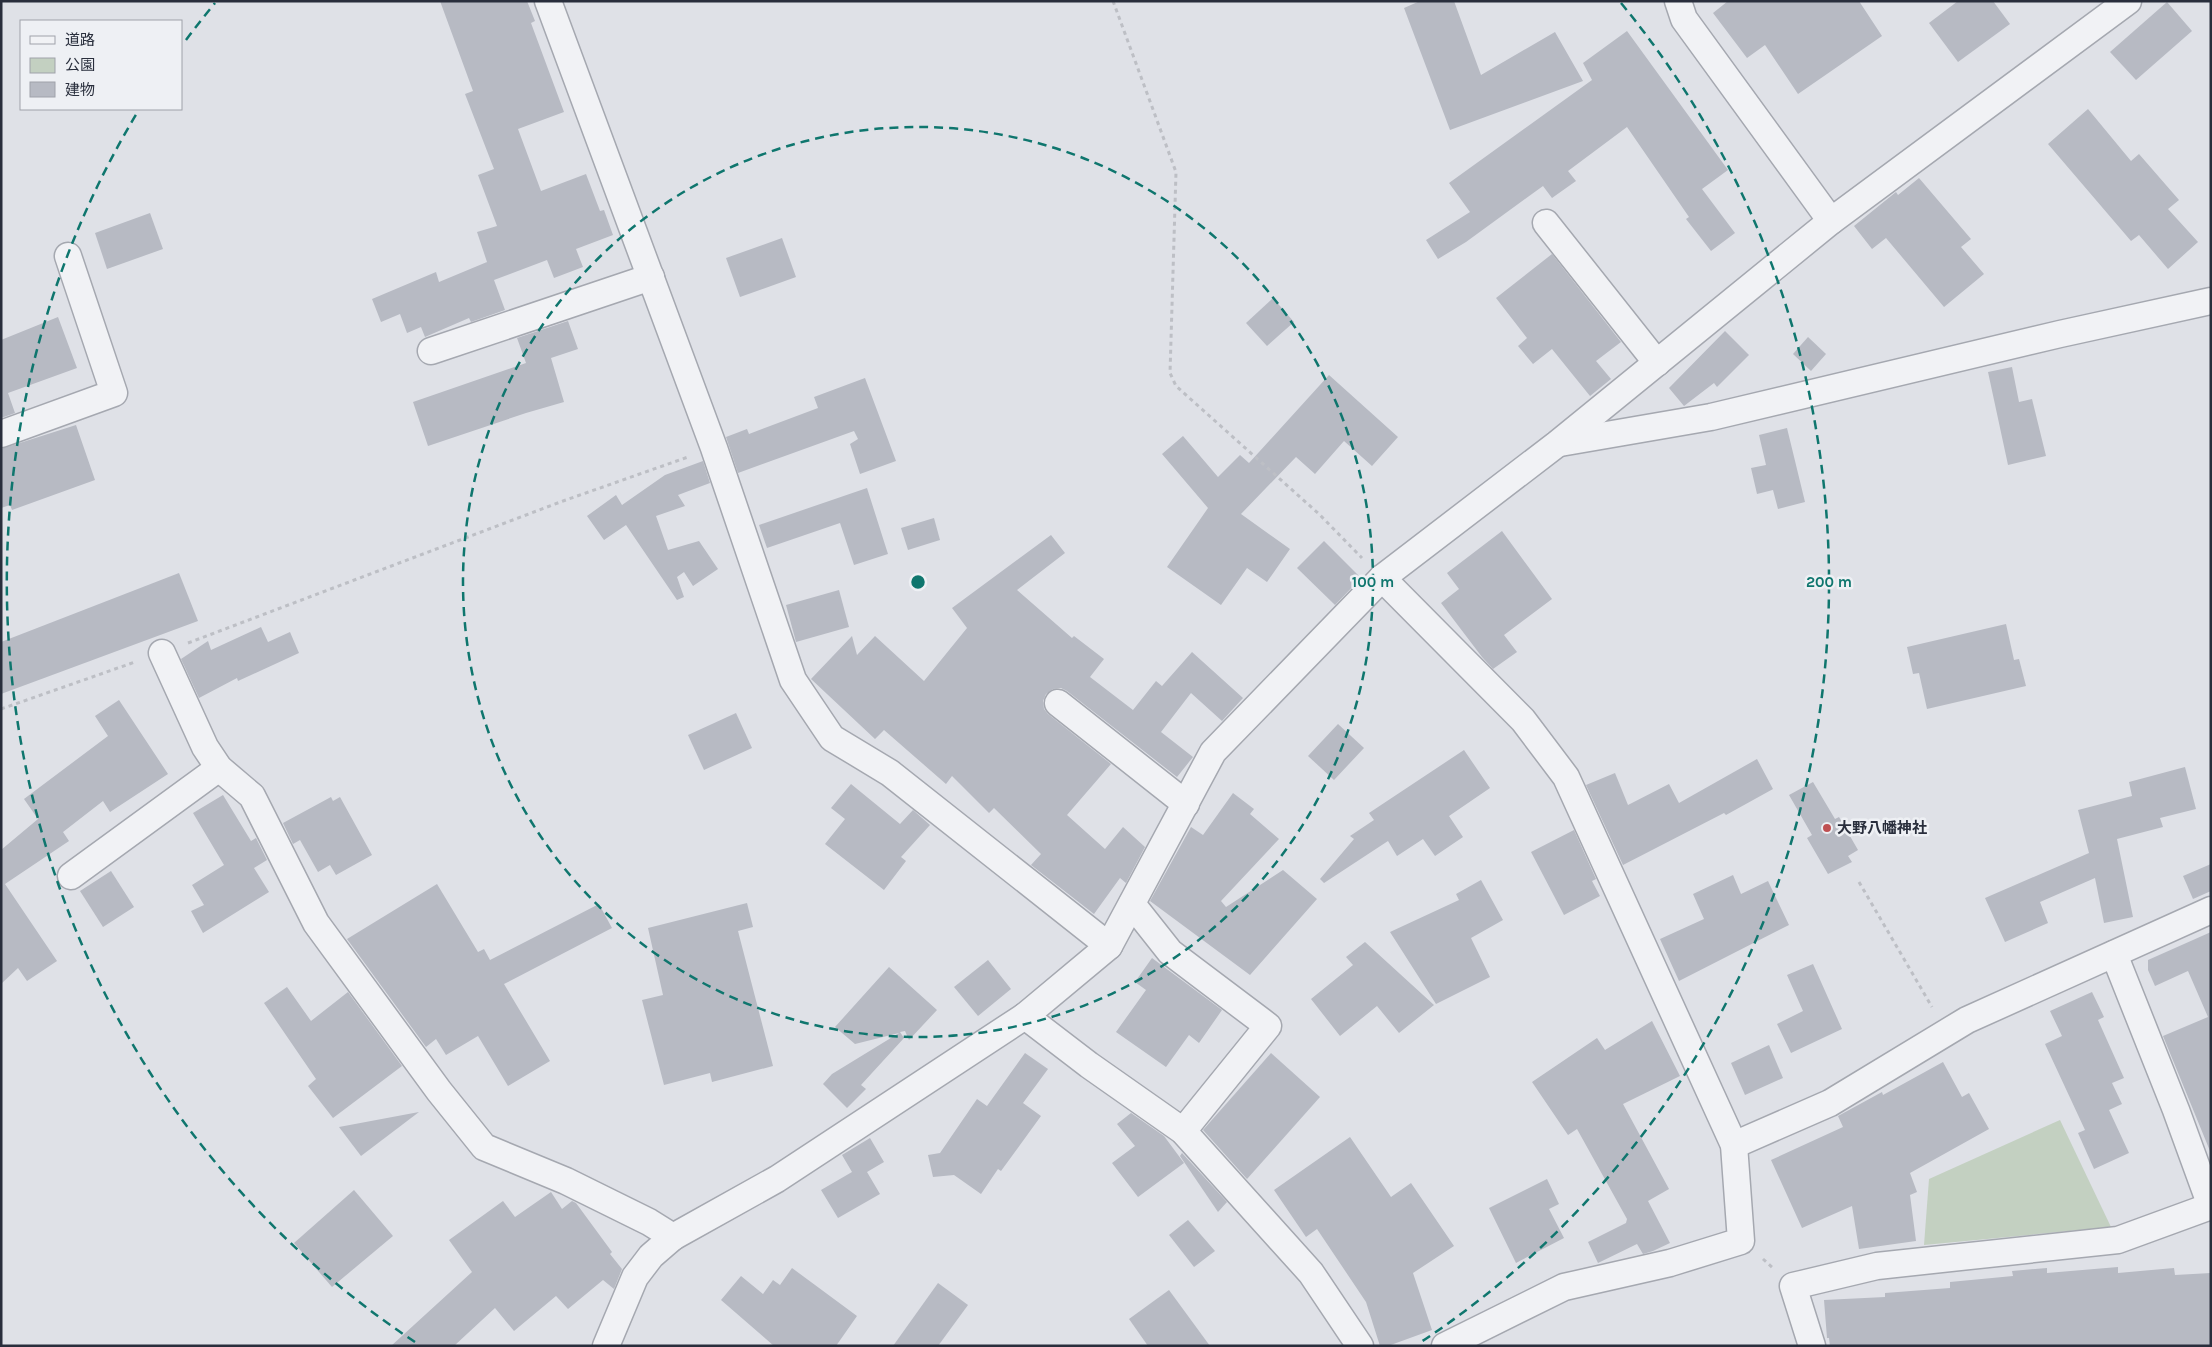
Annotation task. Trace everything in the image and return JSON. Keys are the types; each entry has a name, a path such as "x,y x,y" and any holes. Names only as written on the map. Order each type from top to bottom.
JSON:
{"street":[{"path":"548,1 714,448 793,680 832,738 890,773 1109,946"},
{"path":"1678,1 1684,19 1831,221"},
{"path":"606,1346 635,1277 651,1256 673,1237 778,1179 1025,1016 1109,946 1213,752 1382,578 1557,444 1831,221 2128,1"},
{"path":"1546,223 1657,363"},
{"path":"1,434 114,393 68,256"},
{"path":"431,351 651,277"},
{"path":"1557,444 1711,417 2211,301"},
{"path":"1382,578 1522,720 1566,777 1734,1146 1742,1241 1670,1263 1564,1288 1445,1346"},
{"path":"162,653 205,747 219,768 252,796 316,923 439,1092 484,1147 566,1181 649,1222 673,1237"},
{"path":"1058,703 1186,804"},
{"path":"71,876 219,768"},
{"path":"1132,904 1170,952 1268,1026 1184,1131"},
{"path":"1734,1146 1830,1103 1967,1020 2211,910"},
{"path":"1812,1346 1794,1286 1877,1266 2118,1240 2211,1206 2114,954"},
{"path":"1025,1016 1089,1065 1184,1131 1311,1273 1360,1346"}],"path":[{"path":"1113,1 1176,172 1170,373 1176,386 1319,514 1382,578"},
{"path":"1,709 162,653 563,501 714,448"},
{"path":"1859,882 1947,1032"},
{"path":"1742,1241 1794,1286"}],"green space":[{"path":"2060,1120 2111,1227 1924,1245 1929,1179"}],"building":[{"path":"440,1 527,1 535,21 531,23 564,112 518,129 541,191 586,174 600,211 604,210 613,235 576,249 583,267 554,278 547,260 494,280 505,310 471,322 469,318 425,337 421,327 407,333 400,314 381,322 372,299 436,272 439,282 487,262 477,232 497,226 478,175 494,169 465,94 473,91"},
{"path":"1420,1 1454,1 1481,75 1555,32 1583,81 1450,130 1404,8"},
{"path":"1728,1 1859,1 1882,36 1798,94 1765,45 1747,58 1713,13"},
{"path":"1958,1 1993,1 2010,24 1958,62 1929,23"},
{"path":"2167,2 2192,31 2136,80 2110,52"},
{"path":"1627,31 1728,170 1702,189 1735,233 1711,251 1686,219 1689,217 1627,127 1568,171 1576,181 1552,198 1543,186 1466,242 1438,259 1426,240 1470,212 1449,183 1592,80 1583,63"},
{"path":"2088,109 2131,161 2139,154 2179,200 2168,209 2198,242 2168,269 2139,235 2131,241 2048,144"},
{"path":"1919,178 1971,239 1961,247 1984,274 1944,307 1886,238 1872,249 1854,226 1896,192 1898,195"},
{"path":"150,213 163,249 107,269 95,233"},
{"path":"782,238 796,277 740,297 726,258"},
{"path":"1552,254 1621,342 1596,361 1611,379 1590,396 1552,349 1533,364 1518,346 1527,338 1496,298"},
{"path":"1273,298 1294,322 1267,346 1246,323"},
{"path":"58,317 77,368 8,393 15,413 1,418 1,340"},
{"path":"568,321 578,349 551,358 564,402 428,446 413,402 526,363 517,338"},
{"path":"1725,331 1749,355 1717,387 1714,383 1684,406 1669,388"},
{"path":"1808,337 1826,354 1811,371 1793,354"},
{"path":"2012,367 2019,402 2032,399 2046,456 2008,465 1988,372"},
{"path":"1329,375 1398,437 1372,466 1344,441 1315,474 1296,457 1241,514 1290,549 1267,582 1247,568 1221,605 1167,567 1208,508 1162,454 1183,436 1218,477 1240,455 1249,463"},
{"path":"865,378 896,461 860,474 850,444 858,439 854,431 738,473 726,437 747,429 749,434 818,408 814,397"},
{"path":"76,425 95,480 12,510 10,505 1,508 1,449"},
{"path":"1787,428 1805,502 1778,509 1773,490 1757,494 1751,468 1766,465 1759,435"},
{"path":"703,461 710,483 678,495 685,506 656,516 668,550 699,541 718,569 693,586 684,572 677,577 684,597 677,600 626,525 604,540 587,516 616,495 622,505 665,475"},
{"path":"867,488 888,554 854,565 840,523 767,548 759,525"},
{"path":"934,518 940,540 908,550 901,528"},
{"path":"1502,531 1552,599 1504,635 1517,652 1493,669 1441,603 1459,589 1447,573"},
{"path":"1051,535 1065,553 1017,590 1072,638 1074,636 1104,659 1090,677 1133,710 1156,681 1162,686 1192,652 1243,698 1222,721 1191,693 1161,732 1193,757 1177,777 1067,691 1061,688 1053,689 1046,694 1043,701 1044,709 1048,714 1111,764 1067,815 1105,849 1123,827 1145,847 1126,883 1120,878 1094,914 1031,865 1041,854 994,808 989,813 952,776 946,784 884,730 875,739 811,679 852,636 857,655 875,636 924,681 967,628 952,608"},
{"path":"1324,541 1361,578 1335,605 1297,568"},
{"path":"179,573 198,621 1,694 1,642"},
{"path":"839,590 849,627 796,642 786,605"},
{"path":"2006,624 2014,660 2019,659 2026,686 1927,709 1919,673 1913,674 1907,647"},
{"path":"261,627 268,642 290,632 299,653 238,681 237,678 199,698 181,659 208,641 211,650"},
{"path":"119,700 168,774 110,812 103,801 63,832 69,841 5,884 57,961 27,981 18,968 1,984 1,850 38,819 24,799 108,736 95,716"},
{"path":"736,713 752,748 704,770 688,735"},
{"path":"1338,724 1364,748 1334,780 1308,756"},
{"path":"1464,750 1490,788 1449,816 1463,837 1435,856 1423,839 1397,856 1388,841 1324,883 1320,879 1354,839 1350,836 1374,820 1369,813"},
{"path":"1757,759 1773,789 1726,815 1724,813 1623,865 1586,785 1615,773 1628,805 1669,784 1679,803"},
{"path":"2185,767 2196,809 2160,818 2163,827 2117,839 2133,917 2104,923 2095,878 2040,902 2048,923 2005,942 1985,898 2089,853 2078,810 2132,796 2129,782"},
{"name":"大野八幡神社","path":"1813,782 1835,819 1839,817 1858,850 1848,856 1852,862 1828,874 1807,838 1812,835 1789,795"},
{"path":"851,784 900,824 913,810 930,825 901,857 906,861 884,890 825,844 845,819 831,808"},
{"path":"1233,793 1254,809 1250,814 1279,839 1221,901 1226,907 1283,870 1317,899 1250,975 1150,901 1191,827 1203,835"},
{"path":"223,795 251,841 256,838 267,860 254,868 269,892 203,933 191,911 204,905 192,885 224,865 193,813"},
{"path":"331,797 333,801 340,797 372,855 336,875 330,865 318,872 300,840 293,844 283,823"},
{"path":"1574,830 1596,879 1592,881 1600,896 1564,915 1531,852"},
{"path":"2211,864 2211,891 2193,899 2183,876"},
{"path":"111,871 134,907 103,927 80,891"},
{"path":"1733,875 1741,894 1768,881 1789,925 1679,981 1660,939 1704,919 1693,894"},
{"path":"1481,880 1503,920 1471,938 1490,977 1436,1004 1390,932 1459,900 1456,894"},
{"path":"437,884 478,952 484,949 490,960 599,904 612,928 504,984 550,1061 508,1086 478,1036 446,1055 436,1039 426,1047 347,939"},
{"path":"747,903 753,927 738,931 773,1066 712,1082 710,1073 664,1085 642,1000 663,995 648,928"},
{"path":"2211,932 2210,1151 2163,1036 2208,1017 2188,971 2155,986 2148,970 2148,960"},
{"path":"1365,942 1434,1005 1399,1033 1377,1006 1340,1036 1311,999 1353,965 1346,957"},
{"path":"1152,958 1222,1010 1199,1043 1189,1035 1166,1067 1116,1032 1146,990 1135,982"},
{"path":"988,960 1011,989 978,1016 954,987"},
{"path":"1813,964 1842,1029 1791,1053 1777,1024 1803,1011 1787,975"},
{"path":"889,967 937,1010 909,1040 905,1031 900,1032 904,1038 861,1085 866,1089 847,1108 823,1084 832,1074 899,1033 855,1044 835,1027"},
{"path":"287,987 311,1021 348,992 402,1066 333,1118 308,1086 316,1079 264,1003"},
{"path":"2092,992 2104,1017 2098,1020 2124,1078 2112,1083 2122,1104 2109,1110 2129,1153 2094,1169 2078,1133 2085,1130 2045,1044 2062,1036 2050,1011"},
{"path":"1652,1021 1680,1076 1623,1104 1669,1189 1648,1201 1670,1243 1643,1254 1637,1244 1598,1263 1588,1242 1626,1223 1627,1219 1577,1129 1568,1135 1532,1082 1597,1038 1605,1050"},
{"path":"1769,1045 1783,1078 1745,1095 1731,1063"},
{"path":"1025,1053 1048,1069 1023,1103 1041,1116 1001,1171 998,1169 981,1194 954,1175 933,1177 928,1155 940,1153 977,1099 987,1106"},
{"path":"1271,1053 1320,1097 1247,1179 1203,1130"},
{"path":"1943,1062 1962,1097 1969,1093 1989,1129 1910,1173 1917,1192 1910,1195 1916,1241 1859,1249 1852,1206 1802,1228 1771,1160 1843,1127 1838,1116 1882,1092 1883,1095"},
{"path":"419,1112 361,1156 339,1127"},
{"path":"1131,1113 1164,1136 1184,1163 1138,1197 1112,1163 1135,1146 1117,1124"},
{"path":"1350,1137 1391,1197 1411,1183 1454,1246 1413,1273 1432,1330 1388,1346 1380,1346 1366,1302 1317,1229 1306,1237 1274,1190"},
{"path":"870,1138 884,1162 867,1172 880,1194 838,1218 821,1190 852,1172 842,1155"},
{"path":"1182,1153 1227,1202 1218,1212 1180,1156"},
{"path":"1547,1179 1559,1204 1549,1209 1564,1238 1516,1263 1489,1208"},
{"path":"354,1190 393,1236 332,1287 294,1243"},
{"path":"551,1192 562,1209 572,1201 576,1203 612,1252 610,1254 622,1269 614,1289 603,1280 568,1309 556,1296 514,1331 495,1308 454,1346 391,1346 472,1272 449,1240 503,1201 515,1217"},
{"path":"1188,1220 1215,1251 1194,1267 1169,1235"},
{"path":"2118,1267 2118,1273 2174,1268 2175,1275 2211,1273 2211,1346 1830,1346 1829,1338 1827,1338 1824,1300 1885,1297 1885,1293 1950,1288 1950,1282 2013,1276 2012,1271 2047,1268 2047,1273"},
{"path":"792,1268 857,1316 836,1346 774,1346 721,1300 741,1276 763,1294 773,1280 780,1285"},
{"path":"938,1283 968,1305 938,1346 893,1346"},
{"path":"1169,1290 1210,1346 1148,1346 1129,1319"}],"place":[{"name":"大野八幡神社","path":"1827,828"}]}
